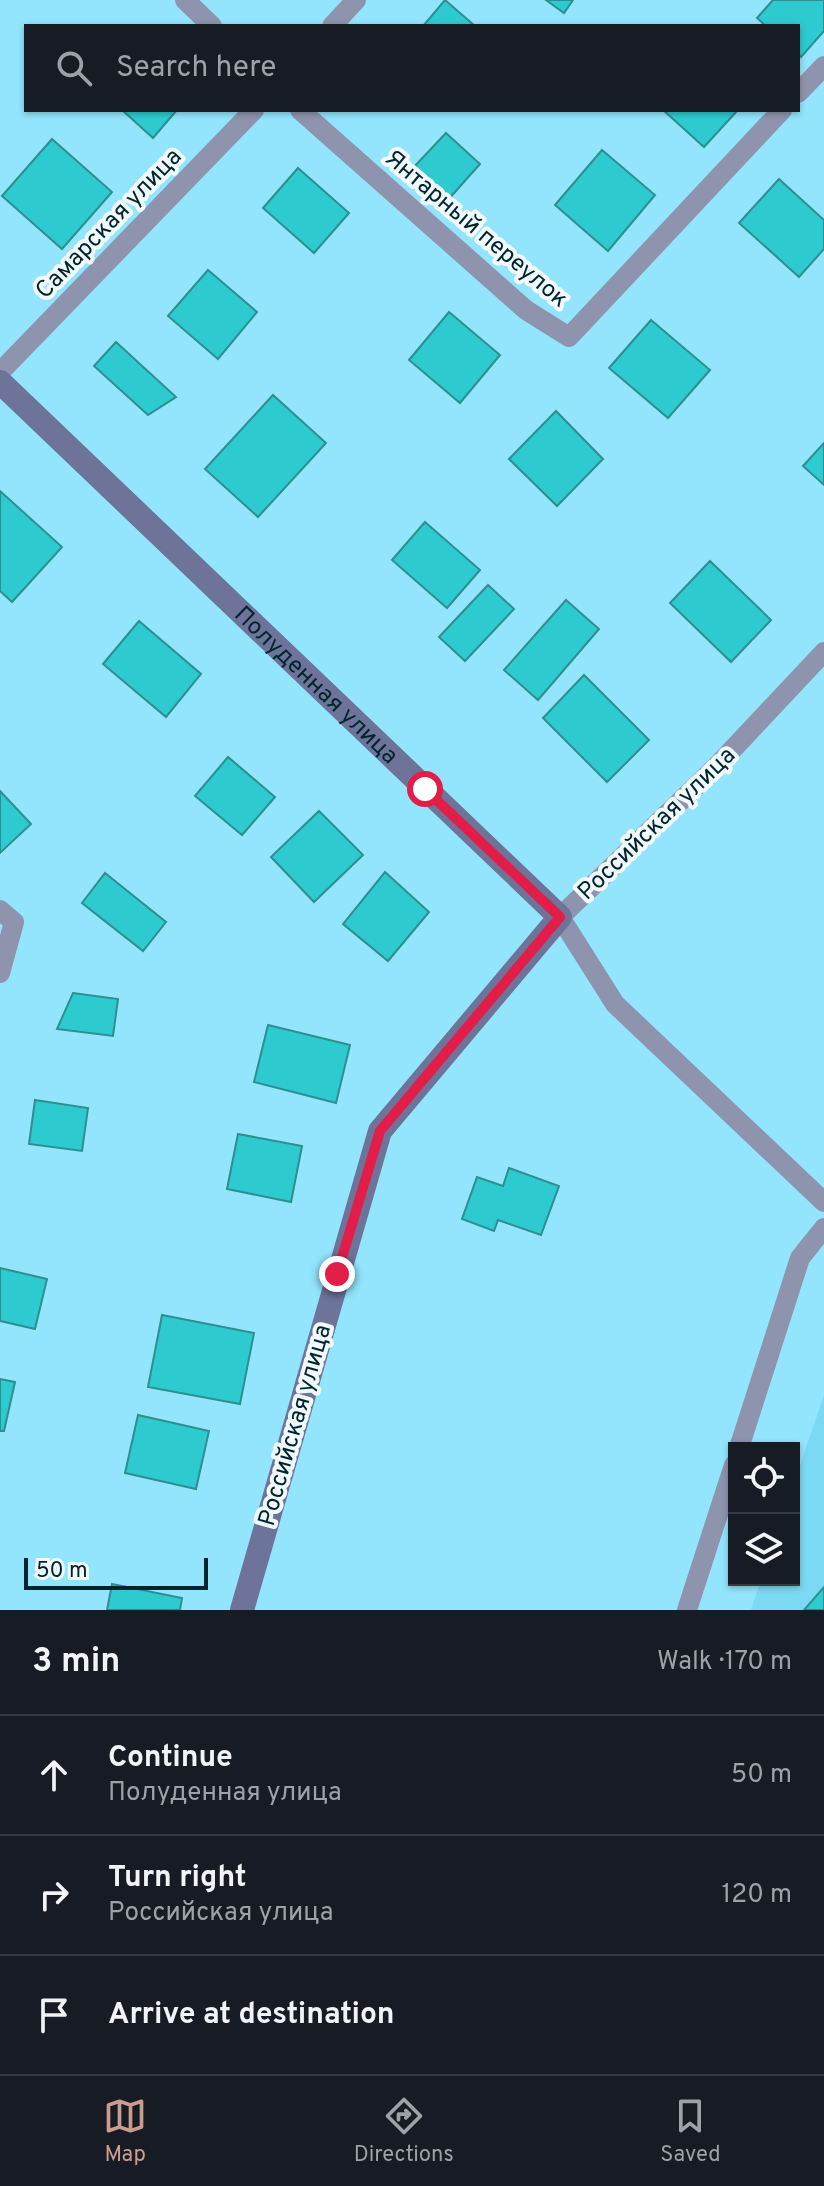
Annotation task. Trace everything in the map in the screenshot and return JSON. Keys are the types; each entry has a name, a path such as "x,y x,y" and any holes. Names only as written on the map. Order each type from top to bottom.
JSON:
{"street":[{"path":"185,0 210,24"},
{"path":"334,24 356,0"},
{"path":"800,91 824,66"},
{"name":"Самарская улица","path":"0,372 252,112"},
{"name":"Янтарный переулок","path":"302,112 526,310 569,337 780,112"},
{"name":"Полуденная улица","path":"0,382 560,917 615,1004 824,1202"},
{"name":"Российская улица","path":"242,1610 380,1131 560,917 715,768 824,652"},
{"path":"0,973 7,916"},
{"path":"741,1442 800,1258 824,1228"},
{"path":"687,1610 728,1484"}],"shaded area":[{"path":"824,1395 824,1610 751,1610 759,1586 800,1586 800,1465"}],"building":[{"path":"445,0 473,24 425,24"},
{"path":"546,0 573,0 564,13"},
{"path":"773,0 824,0 824,31 801,57 800,24 764,24 757,18"},
{"path":"124,112 175,112 153,138"},
{"path":"665,112 736,112 704,147"},
{"path":"446,133 480,164 447,201 412,169"},
{"path":"52,139 112,192 62,249 2,196"},
{"path":"602,150 655,195 608,251 555,205"},
{"path":"298,168 349,213 314,253 263,208"},
{"path":"779,179 824,220 824,249 799,277 739,223"},
{"path":"208,270 257,312 218,359 168,316"},
{"path":"449,312 500,355 460,403 409,360"},
{"path":"651,320 710,370 668,418 609,368"},
{"path":"116,342 176,397 148,415 94,366"},
{"path":"273,395 326,443 258,517 205,469"},
{"path":"556,411 603,459 557,506 509,459"},
{"path":"824,443 824,485 803,466"},
{"path":"0,491 62,547 12,602 0,591"},
{"path":"425,522 480,570 447,608 392,560"},
{"path":"710,561 771,620 731,662 670,603"},
{"path":"488,585 514,609 465,661 439,637"},
{"path":"566,600 599,629 538,700 504,670"},
{"path":"139,621 201,674 166,717 103,664"},
{"path":"584,675 649,740 607,782 543,718"},
{"path":"228,757 275,797 242,835 195,796"},
{"path":"0,791 31,824 0,853"},
{"path":"319,811 363,855 314,902 271,857"},
{"path":"385,872 429,912 388,961 343,924"},
{"path":"105,873 166,922 143,951 82,903"},
{"path":"73,993 118,999 113,1036 57,1029"},
{"path":"268,1025 350,1045 336,1103 254,1082"},
{"path":"35,1100 88,1108 82,1151 29,1144"},
{"path":"238,1134 302,1146 291,1202 227,1189"},
{"path":"509,1168 559,1186 541,1235 498,1220 494,1231 462,1219 477,1177 503,1186"},
{"path":"0,1268 47,1279 35,1329 0,1321"},
{"path":"162,1315 254,1333 240,1404 148,1387"},
{"path":"0,1379 15,1382 4,1431 0,1431"},
{"path":"138,1415 209,1431 196,1489 125,1473"},
{"path":"112,1584 182,1598 180,1610 107,1610"},
{"path":"824,1587 824,1610 804,1610"}],"route":[{"path":"337,1274 380,1131 560,917 425,789"}]}
